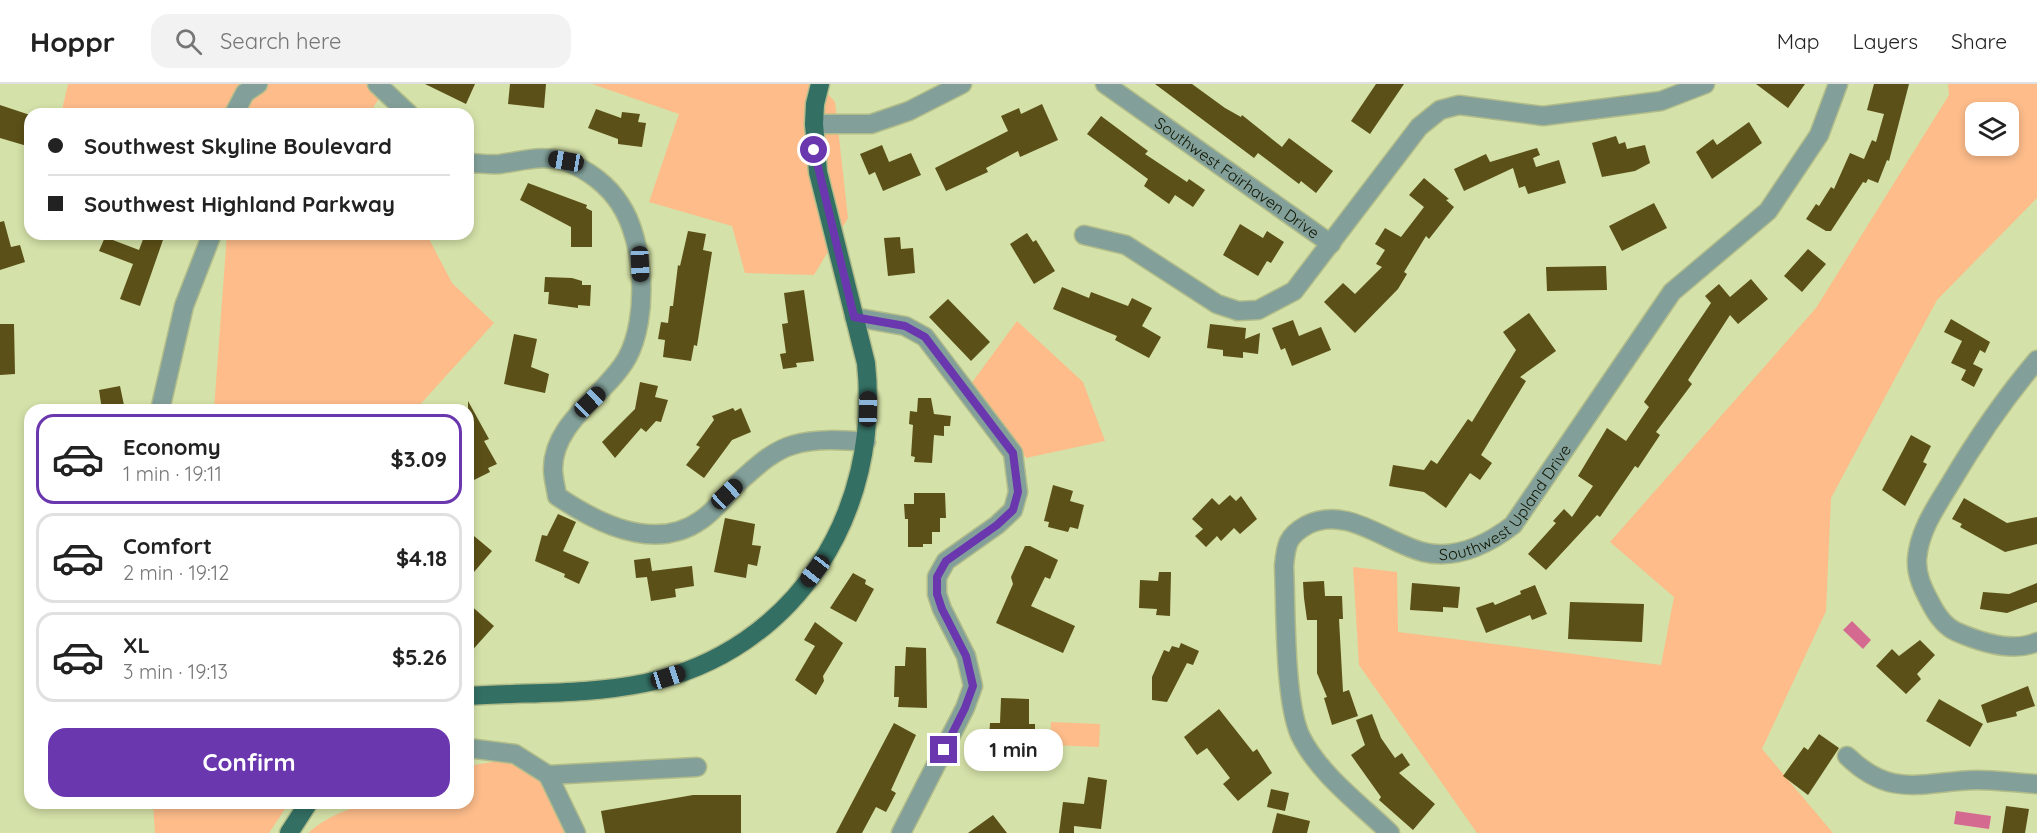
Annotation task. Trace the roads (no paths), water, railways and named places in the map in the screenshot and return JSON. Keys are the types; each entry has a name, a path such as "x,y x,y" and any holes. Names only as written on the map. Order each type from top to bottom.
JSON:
{"main road":[{"path":"474,691 601,690 646,683 689,671 742,644 792,601 827,555 853,496 866,442 868,380 818,172 814,124 815,104 820,84"},
{"path":"289,833 304,809"}],"street":[{"path":"237,108 245,93 258,84"},
{"path":"377,84 403,108"},
{"path":"814,124 871,124 909,111 962,84"},
{"name":"Southwest Fairhaven Drive","path":"1105,84 1331,244 1419,127 1440,110 1459,105 1543,116 1660,101 1705,84"},
{"name":"Southwest Upland Drive","path":"1390,833 1335,780 1300,735 1292,705 1284,566 1286,543 1300,529 1317,520 1335,517 1424,552 1455,553 1494,540 1513,525 1672,292 1768,211 1819,135 1838,84"},
{"path":"474,163 498,164 536,157 566,161 584,170 593,175 621,204 639,250 640,315 628,356 607,386 574,418 557,447 553,469 557,496 566,503 585,515 644,535 674,534 702,520 762,461 793,445 832,440 866,442"},
{"path":"1084,236 1126,245 1217,304 1238,311 1258,310 1294,291 1331,244"},
{"path":"161,404 184,306 210,240"},
{"path":"854,317 905,326 925,337 1013,453 1018,492 1013,510 997,525 946,561 937,577 939,602 966,656 973,686 965,708 902,833"},
{"path":"2037,360 1988,422 1926,525 1917,559 1920,584 1934,611 1950,629 1973,639 2009,646 2030,645 2037,642"},
{"path":"474,748 515,754 548,775 576,833"},
{"path":"1847,756 1864,772 1901,784 1922,786 1978,780 2037,784"},
{"path":"548,775 697,767"}]}
